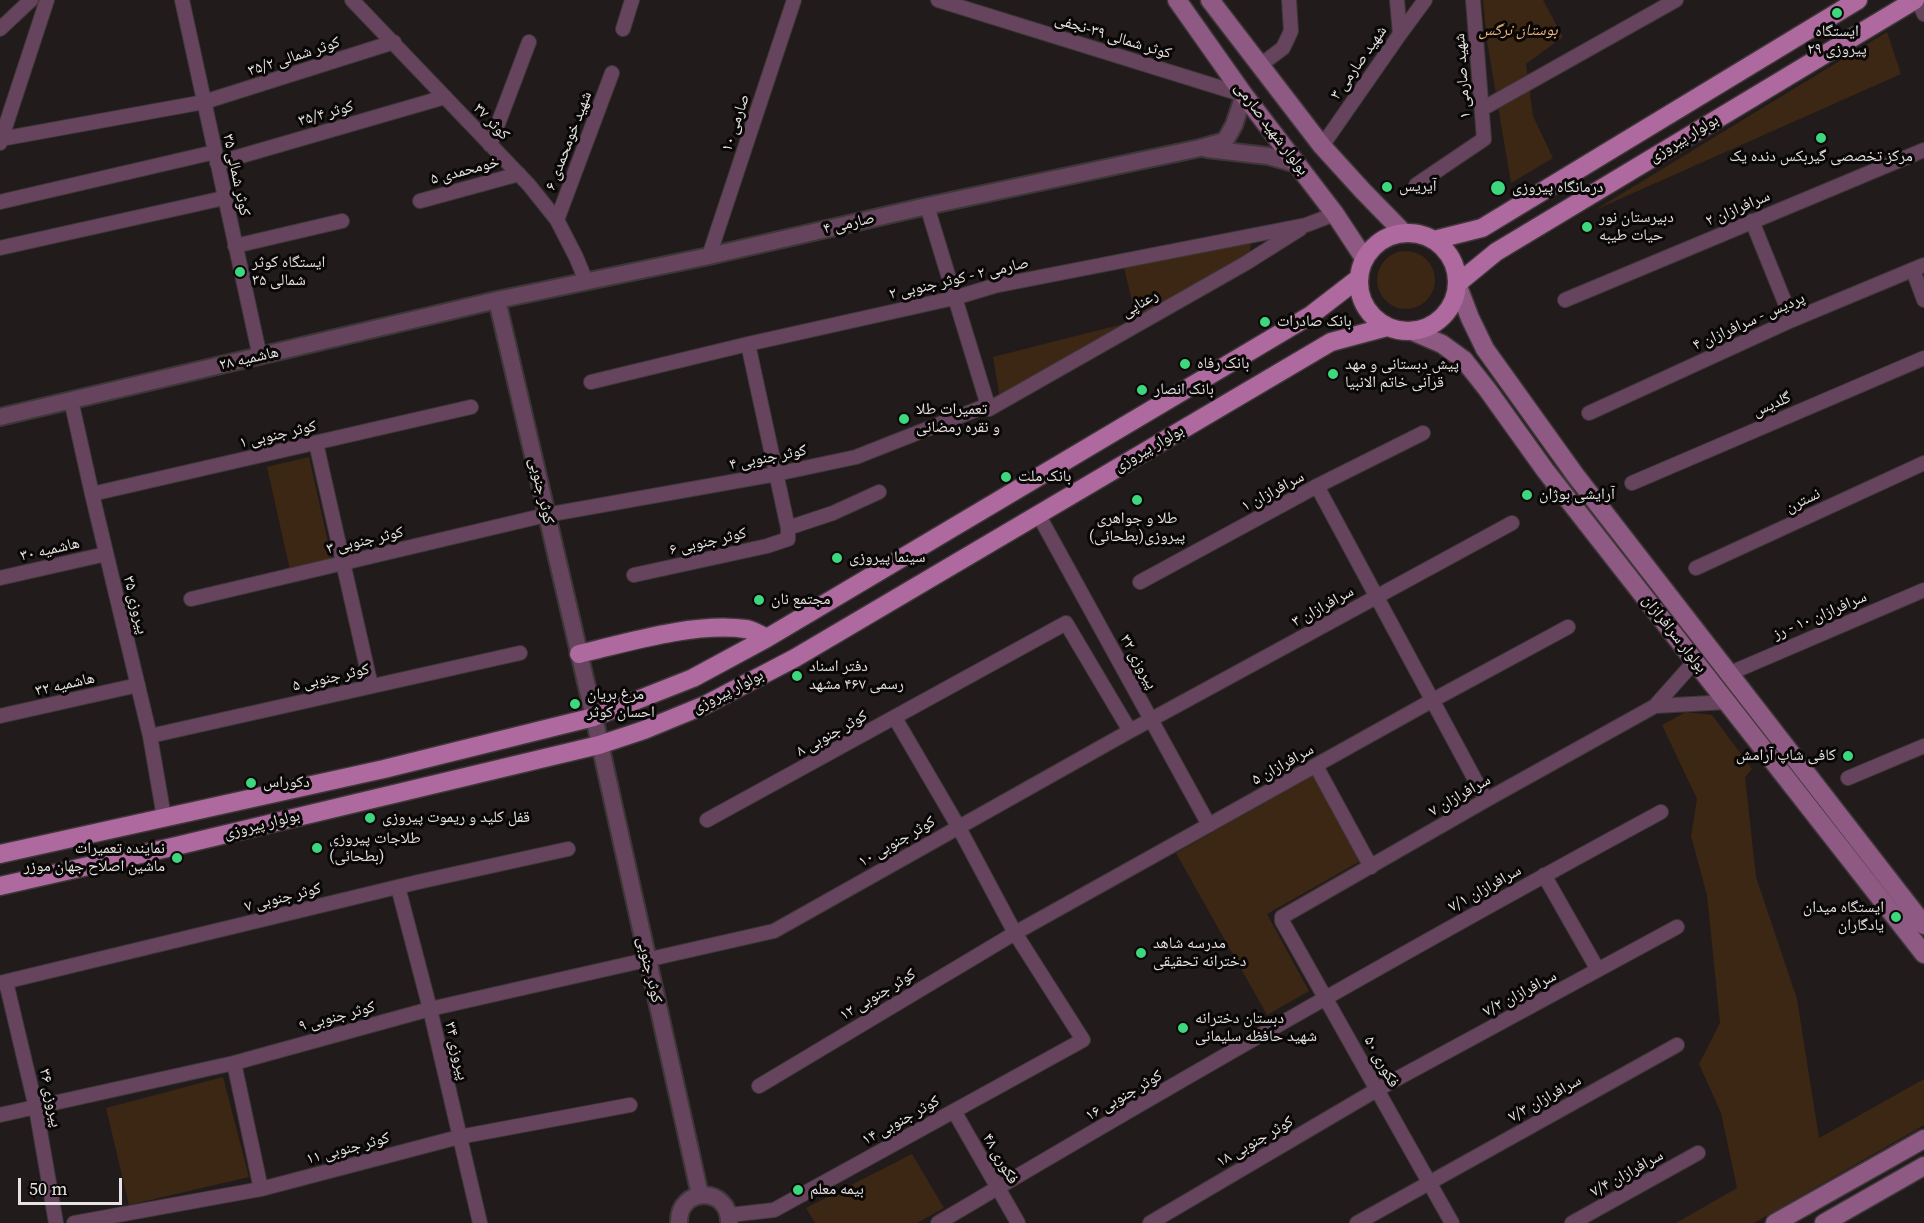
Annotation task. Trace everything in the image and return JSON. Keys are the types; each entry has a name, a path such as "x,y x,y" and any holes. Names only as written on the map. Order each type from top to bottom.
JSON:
{"main road":[{"name":"بولوار شهید صارمی","path":"1177,0 1365,258"},
{"name":"بولوار شهید صارمی","path":"1210,0 1322,146 1404,233"},
{"name":"بولوار پیروزی","path":"1434,240 1482,228 1858,0"},
{"name":"بولوار پیروزی","path":"1457,284 1496,252 1916,0"},
{"path":"1419,234 1434,240 1444,248 1456,271 1457,284 1448,310 1438,321 1426,328 1412,331 1388,327 1365,307 1360,293 1359,278 1365,258 1381,240 1392,235 1419,234"},
{"name":"بولوار پیروزی","path":"0,854 384,769 594,717 693,678 767,638 1311,315 1359,278"},
{"name":"بولوار سرافرازان","path":"1457,284 1485,349 1576,477 1924,925"},
{"name":"بولوار پیروزی","path":"0,886 599,745 644,730 715,700 795,658 1331,342 1388,327"},
{"name":"بولوار سرافرازان","path":"1412,331 1442,344 1464,360 1488,389 1545,470 1924,954"},
{"path":"579,654 672,633 708,628 747,629 767,638"},
{"path":"1775,1223 1924,1139"},
{"path":"1824,1223 1924,1166"}],"street":[{"path":"0,29 31,0"},
{"path":"1,141 47,0"},
{"name":"کوثر شمالی ۳۵","path":"182,0 260,357"},
{"name":"کوثر ۳۷","path":"352,0 519,174 557,220 586,281"},
{"path":"623,29 632,0"},
{"name":"صارمی ۱۰","path":"709,256 794,0"},
{"name":"کوثر شمالی ۳۹-نجفی","path":"938,0 985,7 1244,94"},
{"path":"1259,66 1283,48 1291,31 1289,0"},
{"path":"1397,0 1400,34"},
{"name":"شهید صارمی ۳","path":"1322,146 1425,0"},
{"name":"شهید صارمی ۱","path":"1416,185 1484,139 1473,0"},
{"path":"1482,109 1676,0"},
{"path":"1916,0 1924,14"},
{"name":"کوثر شمالی ۳۵/۲","path":"1,141 204,102 394,42"},
{"path":"490,145 529,42"},
{"name":"شهید خومحمدی ۶","path":"557,220 612,74"},
{"path":"1200,148 1225,141 1234,125 1244,94"},
{"name":"کوثر ۳۵/۴","path":"0,202 216,158 445,97"},
{"path":"1200,148 1268,156 1296,164"},
{"name":"صارمی ۴","path":"497,300 1200,148"},
{"name":"سرافرازان ۲","path":"1565,300 1924,150"},
{"name":"خومحمدی ۵","path":"420,201 519,174"},
{"path":"0,248 224,198"},
{"path":"927,206 988,407"},
{"name":"صارمی ۲ - کوثر جنوبی ۲","path":"591,382 954,298 994,286 1306,225 1335,214"},
{"path":"235,246 342,221"},
{"path":"1752,221 1792,320"},
{"name":"رعناپی","path":"988,407 1246,263 1306,225"},
{"path":"1918,267 1924,300"},
{"name":"پردیس - سرافرازان ۴","path":"1589,413 1792,320 1918,267"},
{"name":"هاشمیه ۲۸","path":"0,417 497,300"},
{"name":"کوثر جنوبی","path":"497,300 594,717 700,1195"},
{"path":"748,344 788,533"},
{"name":"گلدیس","path":"1632,483 1924,358"},
{"name":"پیروزی ۳۵","path":"71,400 150,736 164,817"},
{"name":"کوثر جنوبی ۱","path":"92,494 471,407"},
{"name":"کوثر جنوبی ۴","path":"546,515 776,474 856,457 988,407"},
{"name":"سرافرازان ۱","path":"1140,582 1317,486 1423,433"},
{"path":"316,443 371,686"},
{"name":"نسترن","path":"1696,568 1924,463"},
{"path":"1317,486 1486,800"},
{"name":"کوثر جنوبی ۶","path":"634,575 767,546 788,533 879,492"},
{"name":"پیروزی ۳۲","path":"1038,514 1209,825"},
{"name":"کوثر جنوبی ۳","path":"191,599 546,515"},
{"name":"سرافرازان ۳","path":"1151,720 1512,523"},
{"name":"هاشمیه ۳۰","path":"0,578 106,554"},
{"name":"سرافرازان ۱۰ - رز","path":"1728,674 1924,590"},
{"name":"کوثر جنوبی ۸","path":"707,820 1066,623 1130,731"},
{"name":"سرافرازان ۵","path":"1015,933 1568,627"},
{"name":"کوثر جنوبی ۵","path":"150,736 520,652"},
{"path":"1655,706 1695,661"},
{"name":"هاشمیه ۳۲","path":"0,716 138,685"},
{"path":"1655,706 1728,702"},
{"name":"سرافرازان ۷","path":"1282,917 1655,706"},
{"path":"895,718 958,826 1015,933"},
{"name":"کوثر جنوبی ۱۰","path":"647,961 774,931 1151,720"},
{"path":"1848,778 1924,746"},
{"path":"1316,766 1371,867"},
{"name":"سرافرازان ۷/۱","path":"1326,997 1661,812"},
{"name":"کوثر جنوبی ۷","path":"3,982 398,887 568,849"},
{"path":"1544,875 1598,970"},
{"name":"پیروزی ۳۴","path":"398,887 430,1010 480,1223"},
{"name":"فکوری ۵۰","path":"1282,917 1282,921 1452,1223"},
{"name":"سرافرازان ۷/۲","path":"1378,1089 1677,927"},
{"name":"کوثر جنوبی ۱۴","path":"729,1219 774,1210 1083,1040 1015,933"},
{"name":"کوثر جنوبی ۱۲","path":"759,1086 1015,933"},
{"name":"کوثر جنوبی ۹","path":"0,1115 234,1063 430,1010 647,961"},
{"name":"پیروزی ۳۶","path":"3,982 36,1108 56,1223"},
{"name":"کوثر جنوبی ۱۶","path":"938,1223 1326,997"},
{"name":"سرافرازان ۷/۳","path":"1357,1223 1677,1045"},
{"path":"234,1063 261,1189"},
{"name":"کوثر جنوبی ۱۸","path":"1150,1223 1378,1089"},
{"name":"کوثر جنوبی ۱۱","path":"74,1223 261,1189 459,1137 630,1105"},
{"name":"فکوری ۴۸","path":"954,1111 1018,1223"},
{"name":"سرافرازان ۷/۴","path":"1572,1223 1698,1153"},
{"path":"679,1223 683,1206 693,1197 700,1195 718,1199 727,1209 729,1219"}],"green space":[{"name":"بوستان نرگس","path":"1483,0 1543,0 1563,37 1526,64 1533,116 1553,158 1511,183 1487,41"},
{"path":"1887,32 1901,74 1595,210"},
{"path":"1252,240 1249,255 1136,319 1124,267"},
{"path":"1400,251 1412,251 1427,259 1435,274 1435,286 1427,301 1412,309 1400,309 1385,301 1377,286 1377,274 1385,259"},
{"path":"1131,322 1000,399 993,357"},
{"path":"309,457 332,560 290,570 267,467"},
{"path":"1686,712 1712,715 1752,769 1745,777 1756,877 1797,999 1819,1138 1814,1141 1924,1079 1924,1125 1754,1223 1676,1223 1737,1188 1721,1113 1699,1064 1720,1023 1707,895 1691,836 1697,799 1662,725"},
{"path":"1321,771 1369,856 1267,914 1309,991 1267,1015 1176,853"},
{"path":"223,1077 249,1177 129,1205 106,1108"},
{"path":"912,1154 944,1208 917,1223 815,1223 806,1208"}],"place":[{"name":"ایستگاه پیروزی ۲۹","path":"1837,13"},
{"name":"مرکز تخصصی گیربکس دنده یک","path":"1821,138"},
{"name":"آیریس","path":"1387,187"},
{"name":"درمانگاه پیروزی","path":"1498,188"},
{"name":"دبیرستان نور حیات طیبه","path":"1587,227"},
{"name":"ایستگاه کوثر شمالی ۳۵","path":"240,272"},
{"name":"بانک صادرات","path":"1265,322"},
{"name":"بانک رفاه","path":"1185,364"},
{"name":"پیش دبستانی و مهد قرآنی خاتم الانبیا","path":"1333,374"},
{"name":"بانک انصار","path":"1142,390"},
{"name":"تعمیرات طلا و نقره رمضانی","path":"904,419"},
{"name":"بانک ملت","path":"1006,477"},
{"name":"آرایشی بوژان","path":"1527,495"},
{"name":"طلا و جواهری پیروزی(بطحائی)","path":"1137,500"},
{"name":"سینما پیروزی","path":"837,558"},
{"name":"مجتمع نان","path":"759,600"},
{"name":"دفتر اسناد رسمی ۴۶۷ مشهد","path":"797,676"},
{"name":"مرغ بریان احسان کوثر","path":"575,704"},
{"name":"کافی شاپ آرامش","path":"1848,756"},
{"name":"دکوراس","path":"251,783"},
{"name":"قفل کلید و ریموت پیروزی","path":"370,818"},
{"name":"طلاجات پیروزی (بطحائی)","path":"317,848"},
{"name":"نماینده تعمیرات ماشین اصلاح جهان موزر","path":"177,858"},
{"name":"ایستگاه میدان یادگاران","path":"1896,917"},
{"name":"مدرسه شاهد دخترانه تحقیقی","path":"1141,953"},
{"name":"دبستان دخترانه شهید حافظه سلیمانی","path":"1183,1028"},
{"name":"بیمه معلم","path":"798,1190"}]}
